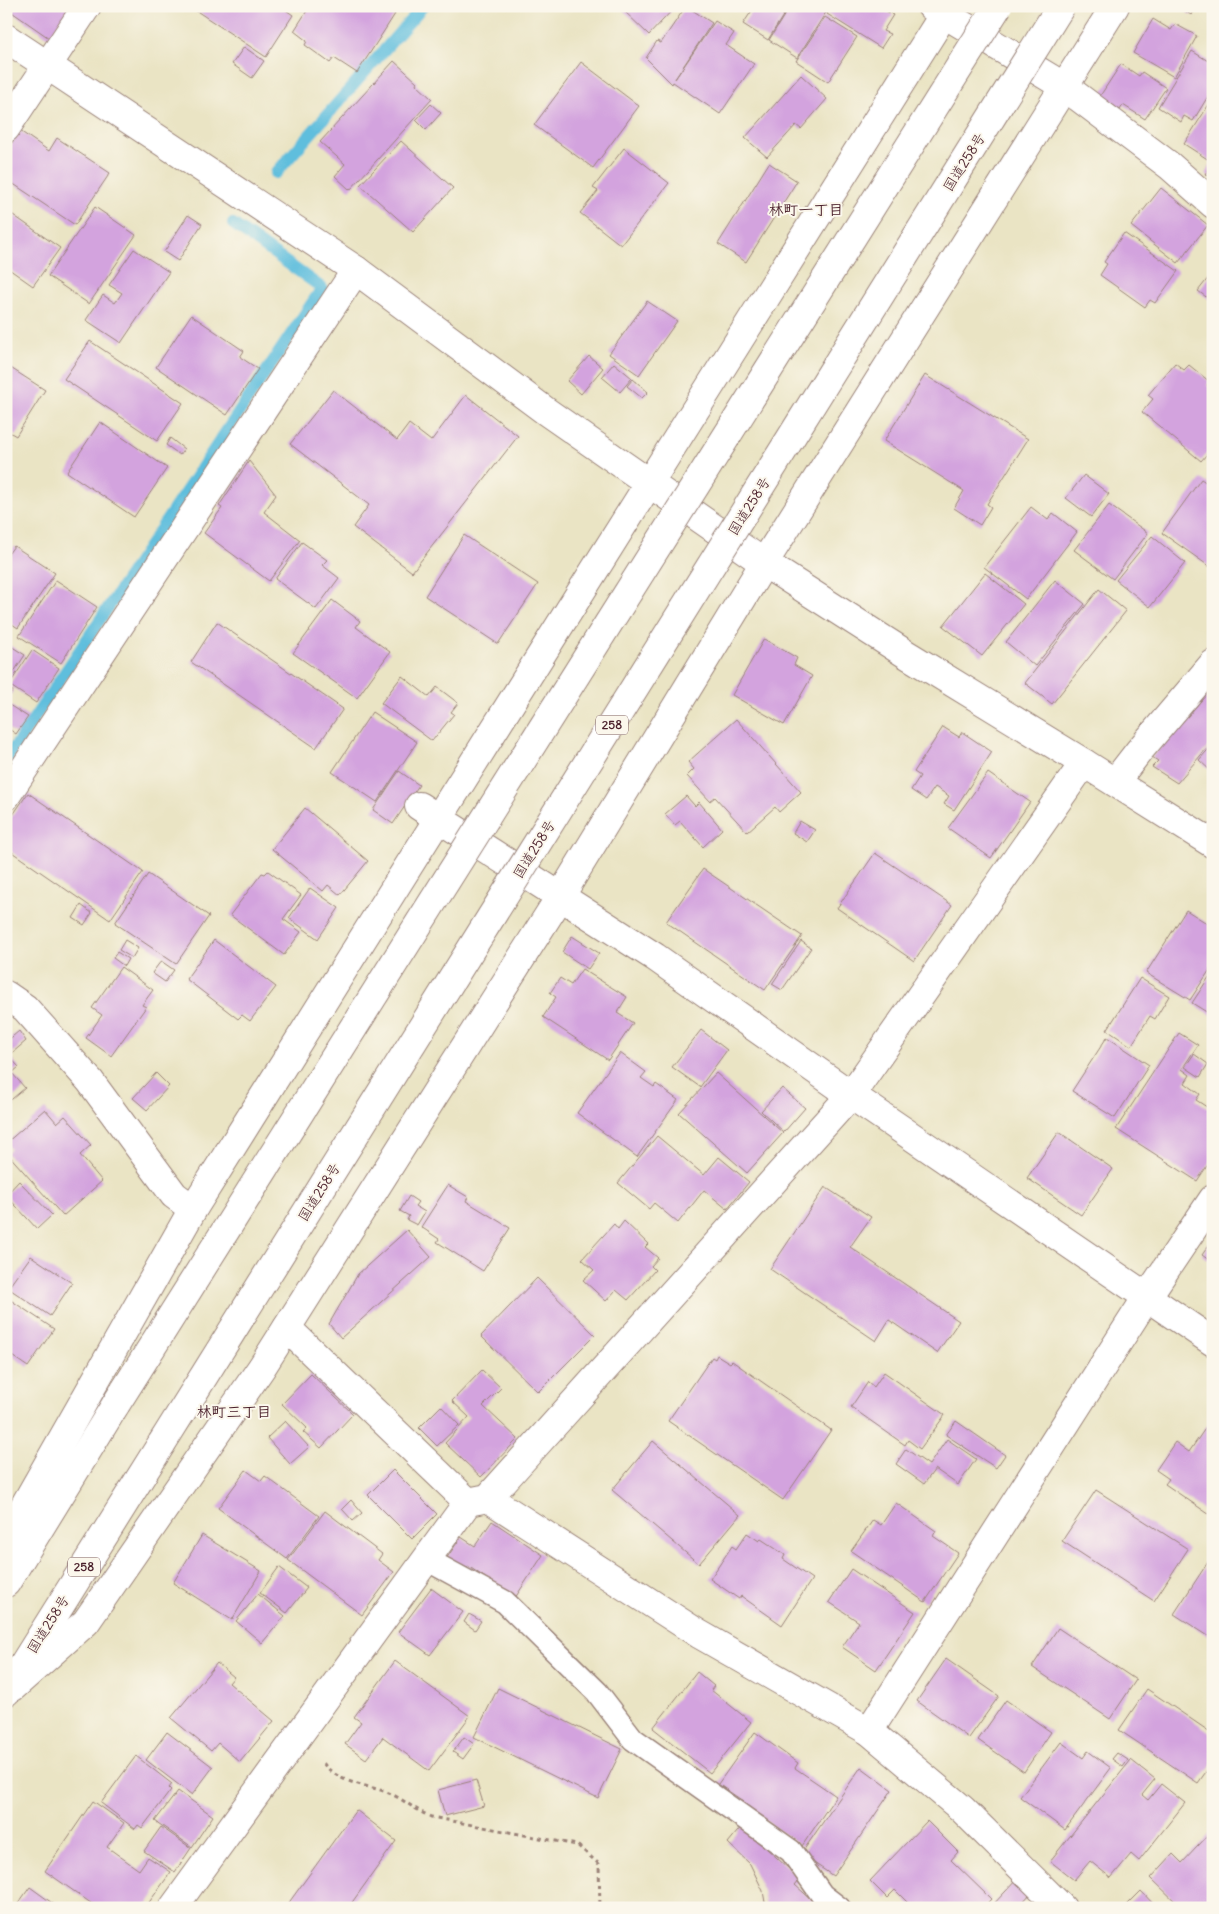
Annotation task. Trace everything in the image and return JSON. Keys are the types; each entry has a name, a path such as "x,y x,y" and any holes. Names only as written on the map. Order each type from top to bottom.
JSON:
{"main road":[{"path":"6,128 87,6"},
{"path":"6,1583 116,1404 998,6"},
{"name":"国道258号","path":"6,1692 1061,6"},
{"path":"6,1692 86,1622 262,1367 560,896 764,563 1115,6"},
{"path":"6,1538 193,1208 428,812 649,483 941,9 1065,87 1170,166 1213,204"},
{"path":"6,38 356,270 547,412 764,563 906,654 1213,844"},
{"path":"6,796 356,270"},
{"path":"1115,782 1213,664"},
{"path":"173,1908 426,1559 478,1500 851,1095 1084,763"},
{"path":"428,812 655,957 851,1095 1213,1342"},
{"path":"6,995 25,1008 90,1081 174,1195 193,1208"},
{"path":"869,1731 1147,1297 1213,1199"},
{"path":"287,1328 478,1500 699,1634 869,1731 962,1809 1062,1908"}],"lane":[{"path":"426,1559 506,1602 597,1692 633,1739 791,1851 822,1896 838,1908"}],"path":[{"path":"297,1737 311,1748 325,1766 341,1779 396,1796 413,1809 431,1817 578,1844 599,1864 600,1908"}],"building":[{"path":"6,6 70,6 49,38 6,8"},
{"path":"189,6 280,6 293,15 266,57"},
{"path":"296,6 307,6 303,11"},
{"path":"310,6 383,6 395,14 357,73 334,58 330,63 305,45 307,41 294,31"},
{"path":"622,6 676,6 649,35 621,8"},
{"path":"686,6 712,23 675,79 715,21 734,33 726,45 754,64 720,114 673,82 672,84 646,58 657,41 661,43"},
{"path":"755,6 789,6 768,40 743,24"},
{"path":"790,6 830,6 797,58 769,40"},
{"path":"832,6 885,6 883,9 893,15 883,31 890,34 881,48 827,14"},
{"path":"1178,6 1197,6 1191,15"},
{"path":"825,17 857,37 828,82 796,61"},
{"path":"1153,19 1171,30 1175,24 1197,36 1174,77 1133,53"},
{"path":"244,47 264,61 252,78 232,64"},
{"path":"1192,51 1213,64 1213,88 1193,121 1184,116 1181,122 1158,107"},
{"path":"394,61 432,99 350,190 335,176 345,164 320,142"},
{"path":"581,62 639,106 593,168 534,125"},
{"path":"1121,64 1139,76 1142,72 1166,88 1145,119 1123,105 1120,110 1100,96"},
{"path":"801,75 827,99 801,129 796,125 767,157 745,138"},
{"path":"1213,98 1213,161 1212,162 1184,144"},
{"path":"431,104 441,113 426,130 416,120"},
{"path":"20,131 49,151 57,138 110,173 75,225 6,179 6,151"},
{"path":"401,141 453,188 413,232 360,185"},
{"path":"624,148 669,183 621,245 580,213 598,191 593,188"},
{"path":"1213,162 1213,179 1205,174"},
{"path":"769,163 797,181 746,262 718,244"},
{"path":"1161,188 1208,225 1178,263 1131,226"},
{"path":"95,207 136,235 89,304 48,276"},
{"path":"6,210 60,248 33,286 6,267"},
{"path":"188,215 202,224 178,261 164,252"},
{"path":"1124,233 1178,271 1155,303 1150,300 1145,307 1100,275 1107,264 1104,262"},
{"path":"134,249 169,272 121,343 86,320 103,295 115,303 122,293 109,285"},
{"path":"1213,272 1213,302 1198,291"},
{"path":"647,301 677,321 639,375 609,354"},
{"path":"191,315 244,351 240,357 258,369 227,415 156,367"},
{"path":"90,341 183,403 157,441 64,379"},
{"path":"589,356 603,368 581,394 567,381"},
{"path":"614,363 632,378 620,392 602,377"},
{"path":"1175,363 1184,370 1189,365 1210,382 1207,385 1213,389 1213,447 1201,461 1142,412 1153,399 1148,395"},
{"path":"6,365 45,390 16,436 6,430"},
{"path":"925,375 1028,439 987,504 991,507 980,525 954,508 964,491 884,441"},
{"path":"633,379 648,392 642,398 627,386"},
{"path":"333,390 397,440 409,424 431,441 466,395 518,436 412,572 353,527 369,505 290,444"},
{"path":"100,422 167,468 134,517 67,472"},
{"path":"170,438 184,449 180,455 166,445"},
{"path":"249,461 276,495 264,512 300,540 269,581 204,533 222,508 219,506"},
{"path":"1084,475 1109,494 1091,517 1066,498"},
{"path":"1201,479 1213,487 1213,569 1162,533"},
{"path":"1109,505 1148,533 1113,579 1074,550"},
{"path":"1031,507 1048,520 1053,513 1077,532 1026,599 984,567"},
{"path":"464,535 538,584 498,644 425,596"},
{"path":"1152,536 1185,563 1150,607 1116,580"},
{"path":"302,542 327,560 322,565 339,578 316,609 275,579"},
{"path":"14,546 55,573 18,628 6,620 6,557"},
{"path":"985,573 1024,604 982,656 943,626"},
{"path":"56,580 97,607 61,663 19,636"},
{"path":"1055,580 1085,604 1035,666 1006,642"},
{"path":"1099,589 1126,611 1052,704 1025,683"},
{"path":"332,600 360,621 356,627 390,652 357,698 293,653"},
{"path":"217,622 343,709 316,748 191,662"},
{"path":"764,639 797,658 794,665 812,676 784,725 732,695"},
{"path":"6,643 25,655 6,684"},
{"path":"32,650 59,668 36,703 9,685"},
{"path":"402,676 429,697 437,687 458,703 451,712 454,714 432,741 381,703"},
{"path":"6,686 13,691 6,700"},
{"path":"1213,687 1213,741 1177,783 1152,767 1158,761 1152,757"},
{"path":"6,703 28,717 16,734 6,727"},
{"path":"372,712 417,742 377,802 332,772"},
{"path":"736,719 801,792 779,812 775,807 747,832 715,797 710,801 687,776 694,769 688,762"},
{"path":"943,727 959,737 962,732 992,752 954,810 944,804 949,796 935,787 926,800 911,790 920,776 914,772"},
{"path":"1213,744 1213,773 1199,760"},
{"path":"399,771 419,785 393,824 373,810"},
{"path":"988,773 1030,802 991,858 948,828"},
{"path":"28,793 143,872 110,920 6,848 6,825"},
{"path":"686,796 695,806 699,802 722,829 703,847 680,821 675,825 665,814"},
{"path":"305,808 368,861 340,895 328,885 323,891 272,849"},
{"path":"800,821 815,830 807,842 793,833"},
{"path":"875,853 952,905 914,961 837,908"},
{"path":"703,869 802,936 765,990 666,922"},
{"path":"268,871 301,895 283,919 301,932 284,955 230,915 262,873 265,874"},
{"path":"148,874 209,916 176,964 115,923"},
{"path":"310,888 339,908 318,939 289,918"},
{"path":"81,905 92,913 84,925 73,918"},
{"path":"1186,910 1213,927 1213,965 1190,1000 1146,973"},
{"path":"572,936 599,953 588,969 562,952"},
{"path":"125,940 138,948 132,958 119,950"},
{"path":"214,940 276,987 250,1021 242,1015 238,1019 186,979"},
{"path":"801,941 811,948 782,990 772,984"},
{"path":"117,952 128,959 124,966 113,958"},
{"path":"161,961 174,970 165,982 152,973"},
{"path":"121,967 153,990 142,1005 146,1007 111,1056 86,1038 102,1015 92,1008"},
{"path":"582,969 627,997 617,1013 633,1023 608,1060 543,1017 556,997 550,993 560,978 571,985"},
{"path":"1213,971 1213,1016 1192,1003"},
{"path":"1140,978 1169,996 1155,1019 1150,1016 1131,1046 1107,1030"},
{"path":"701,1030 727,1050 700,1087 672,1067"},
{"path":"19,1031 26,1041 12,1053 6,1046 6,1042"},
{"path":"1179,1033 1198,1045 1182,1069 1190,1075 1185,1083 1200,1094 1196,1100 1213,1111 1213,1157 1197,1181 1116,1129"},
{"path":"1107,1037 1149,1065 1115,1118 1072,1091"},
{"path":"6,1053 19,1067 12,1073 25,1088 6,1104"},
{"path":"620,1053 646,1072 641,1078 654,1087 656,1084 678,1100 637,1157 577,1113"},
{"path":"1194,1054 1208,1064 1200,1077 1185,1067"},
{"path":"156,1073 169,1086 147,1110 133,1098"},
{"path":"716,1073 783,1133 747,1173 679,1113"},
{"path":"782,1088 805,1108 784,1132 761,1111"},
{"path":"45,1109 57,1123 65,1116 91,1145 80,1155 102,1181 63,1216 7,1153 11,1149 6,1143"},
{"path":"1059,1132 1113,1169 1081,1215 1027,1178"},
{"path":"657,1136 704,1175 719,1157 749,1182 727,1209 704,1190 678,1223 654,1203 649,1209 618,1183"},
{"path":"19,1181 52,1215 37,1229 6,1195"},
{"path":"448,1185 468,1197 466,1201 510,1228 483,1271 437,1242 439,1239 421,1227"},
{"path":"825,1187 871,1217 850,1247 959,1321 937,1353 889,1320 876,1341 770,1269"},
{"path":"409,1196 418,1202 415,1206 425,1212 417,1225 407,1220 409,1216 400,1211"},
{"path":"624,1221 648,1244 645,1247 658,1258 651,1266 655,1270 628,1300 616,1290 606,1301 583,1280 594,1270 582,1259 614,1224 618,1229"},
{"path":"407,1230 431,1257 341,1338 329,1324 358,1274"},
{"path":"1213,1239 1213,1263 1202,1255"},
{"path":"31,1256 72,1283 50,1316 8,1288"},
{"path":"537,1278 595,1335 538,1392 481,1336"},
{"path":"6,1297 54,1329 28,1367 6,1352"},
{"path":"717,1355 730,1363 732,1361 831,1430 783,1500 668,1421 712,1357 715,1359"},
{"path":"482,1370 501,1388 483,1406 518,1439 481,1477 445,1443 469,1417 452,1401"},
{"path":"884,1372 945,1415 920,1449 908,1440 905,1445 851,1407 868,1382 874,1387"},
{"path":"311,1374 353,1414 321,1448 303,1432 307,1428 282,1404"},
{"path":"441,1406 459,1425 437,1446 419,1428"},
{"path":"1213,1417 1213,1517 1165,1484 1169,1479 1156,1470 1175,1442 1189,1452"},
{"path":"285,1421 309,1447 290,1464 267,1438"},
{"path":"956,1421 1005,1455 996,1468 946,1435"},
{"path":"947,1439 976,1459 958,1485 935,1469 924,1484 896,1464 906,1449 929,1465"},
{"path":"653,1441 740,1515 699,1564 612,1490"},
{"path":"246,1470 261,1481 265,1476 319,1516 287,1559 218,1508"},
{"path":"393,1470 437,1514 412,1539 368,1495"},
{"path":"1096,1490 1188,1549 1154,1601 1062,1541"},
{"path":"351,1500 362,1513 353,1521 342,1509"},
{"path":"896,1503 936,1531 933,1536 958,1553 925,1602 851,1551 873,1520 881,1525"},
{"path":"325,1511 382,1554 378,1560 394,1572 362,1615 288,1560"},
{"path":"492,1521 543,1555 515,1598 468,1566 465,1572 446,1559 461,1537 475,1546"},
{"path":"747,1533 759,1541 761,1539 785,1555 783,1559 812,1579 782,1625 741,1596 739,1599 710,1579 732,1546 736,1549"},
{"path":"202,1535 261,1571 232,1620 173,1583"},
{"path":"1208,1562 1213,1565 1213,1639 1174,1614"},
{"path":"279,1567 307,1588 287,1613 260,1593"},
{"path":"851,1569 915,1612 876,1670 842,1647 859,1622 829,1602"},
{"path":"431,1588 463,1612 430,1655 398,1632"},
{"path":"258,1594 285,1616 262,1643 236,1621"},
{"path":"469,1614 481,1621 475,1630 464,1622"},
{"path":"1058,1628 1136,1680 1110,1719 1032,1667"},
{"path":"946,1659 999,1696 969,1738 917,1701"},
{"path":"395,1661 470,1716 429,1771 383,1737 366,1759 345,1744 361,1722 354,1717"},
{"path":"217,1663 234,1677 229,1683 274,1721 240,1762 218,1743 211,1751 171,1718"},
{"path":"697,1672 714,1686 711,1690 751,1722 710,1773 653,1728"},
{"path":"498,1688 622,1749 598,1798 474,1737"},
{"path":"1147,1689 1213,1734 1213,1762 1198,1783 1119,1730"},
{"path":"1006,1700 1051,1732 1024,1772 978,1740"},
{"path":"167,1732 213,1767 192,1795 146,1760"},
{"path":"755,1732 798,1763 795,1768 836,1796 802,1846 741,1804 743,1801 718,1784"},
{"path":"464,1737 474,1744 463,1759 453,1752"},
{"path":"1061,1742 1083,1758 1088,1751 1111,1768 1065,1830 1020,1797"},
{"path":"1117,1753 1128,1760 1123,1767 1112,1759"},
{"path":"136,1756 172,1784 169,1788 171,1790 142,1828 138,1825 135,1829 101,1803"},
{"path":"1131,1760 1155,1779 1142,1795 1148,1800 1161,1784 1185,1803 1139,1861 1131,1854 1111,1878 1090,1861 1074,1880 1050,1861"},
{"path":"861,1767 892,1790 833,1876 801,1854"},
{"path":"476,1780 484,1806 445,1816 438,1790"},
{"path":"178,1791 213,1816 192,1847 155,1821"},
{"path":"93,1801 124,1823 107,1847 139,1870 148,1857 171,1872 145,1908 98,1908 45,1871"},
{"path":"356,1810 396,1841 348,1908 285,1908"},
{"path":"927,1821 958,1852 951,1860 991,1899 983,1908 913,1908 895,1890 887,1898 870,1881"},
{"path":"742,1826 800,1879 795,1885 821,1908 766,1908 763,1891 750,1864 728,1843"},
{"path":"161,1827 191,1848 175,1872 144,1851"},
{"path":"1213,1830 1213,1908 1182,1908 1151,1878 1173,1854 1182,1863"},
{"path":"1020,1876 1034,1890 1017,1908 990,1908"},
{"path":"30,1887 59,1908 15,1908"},
{"path":"1141,1891 1157,1908 1124,1908"}],"waterway":[{"path":"276,173 423,6"},
{"path":"6,760 322,288 233,224"}],"district":[{"name":"林町一丁目","path":"806,210"},
{"name":"林町三丁目","path":"234,1412"}]}
